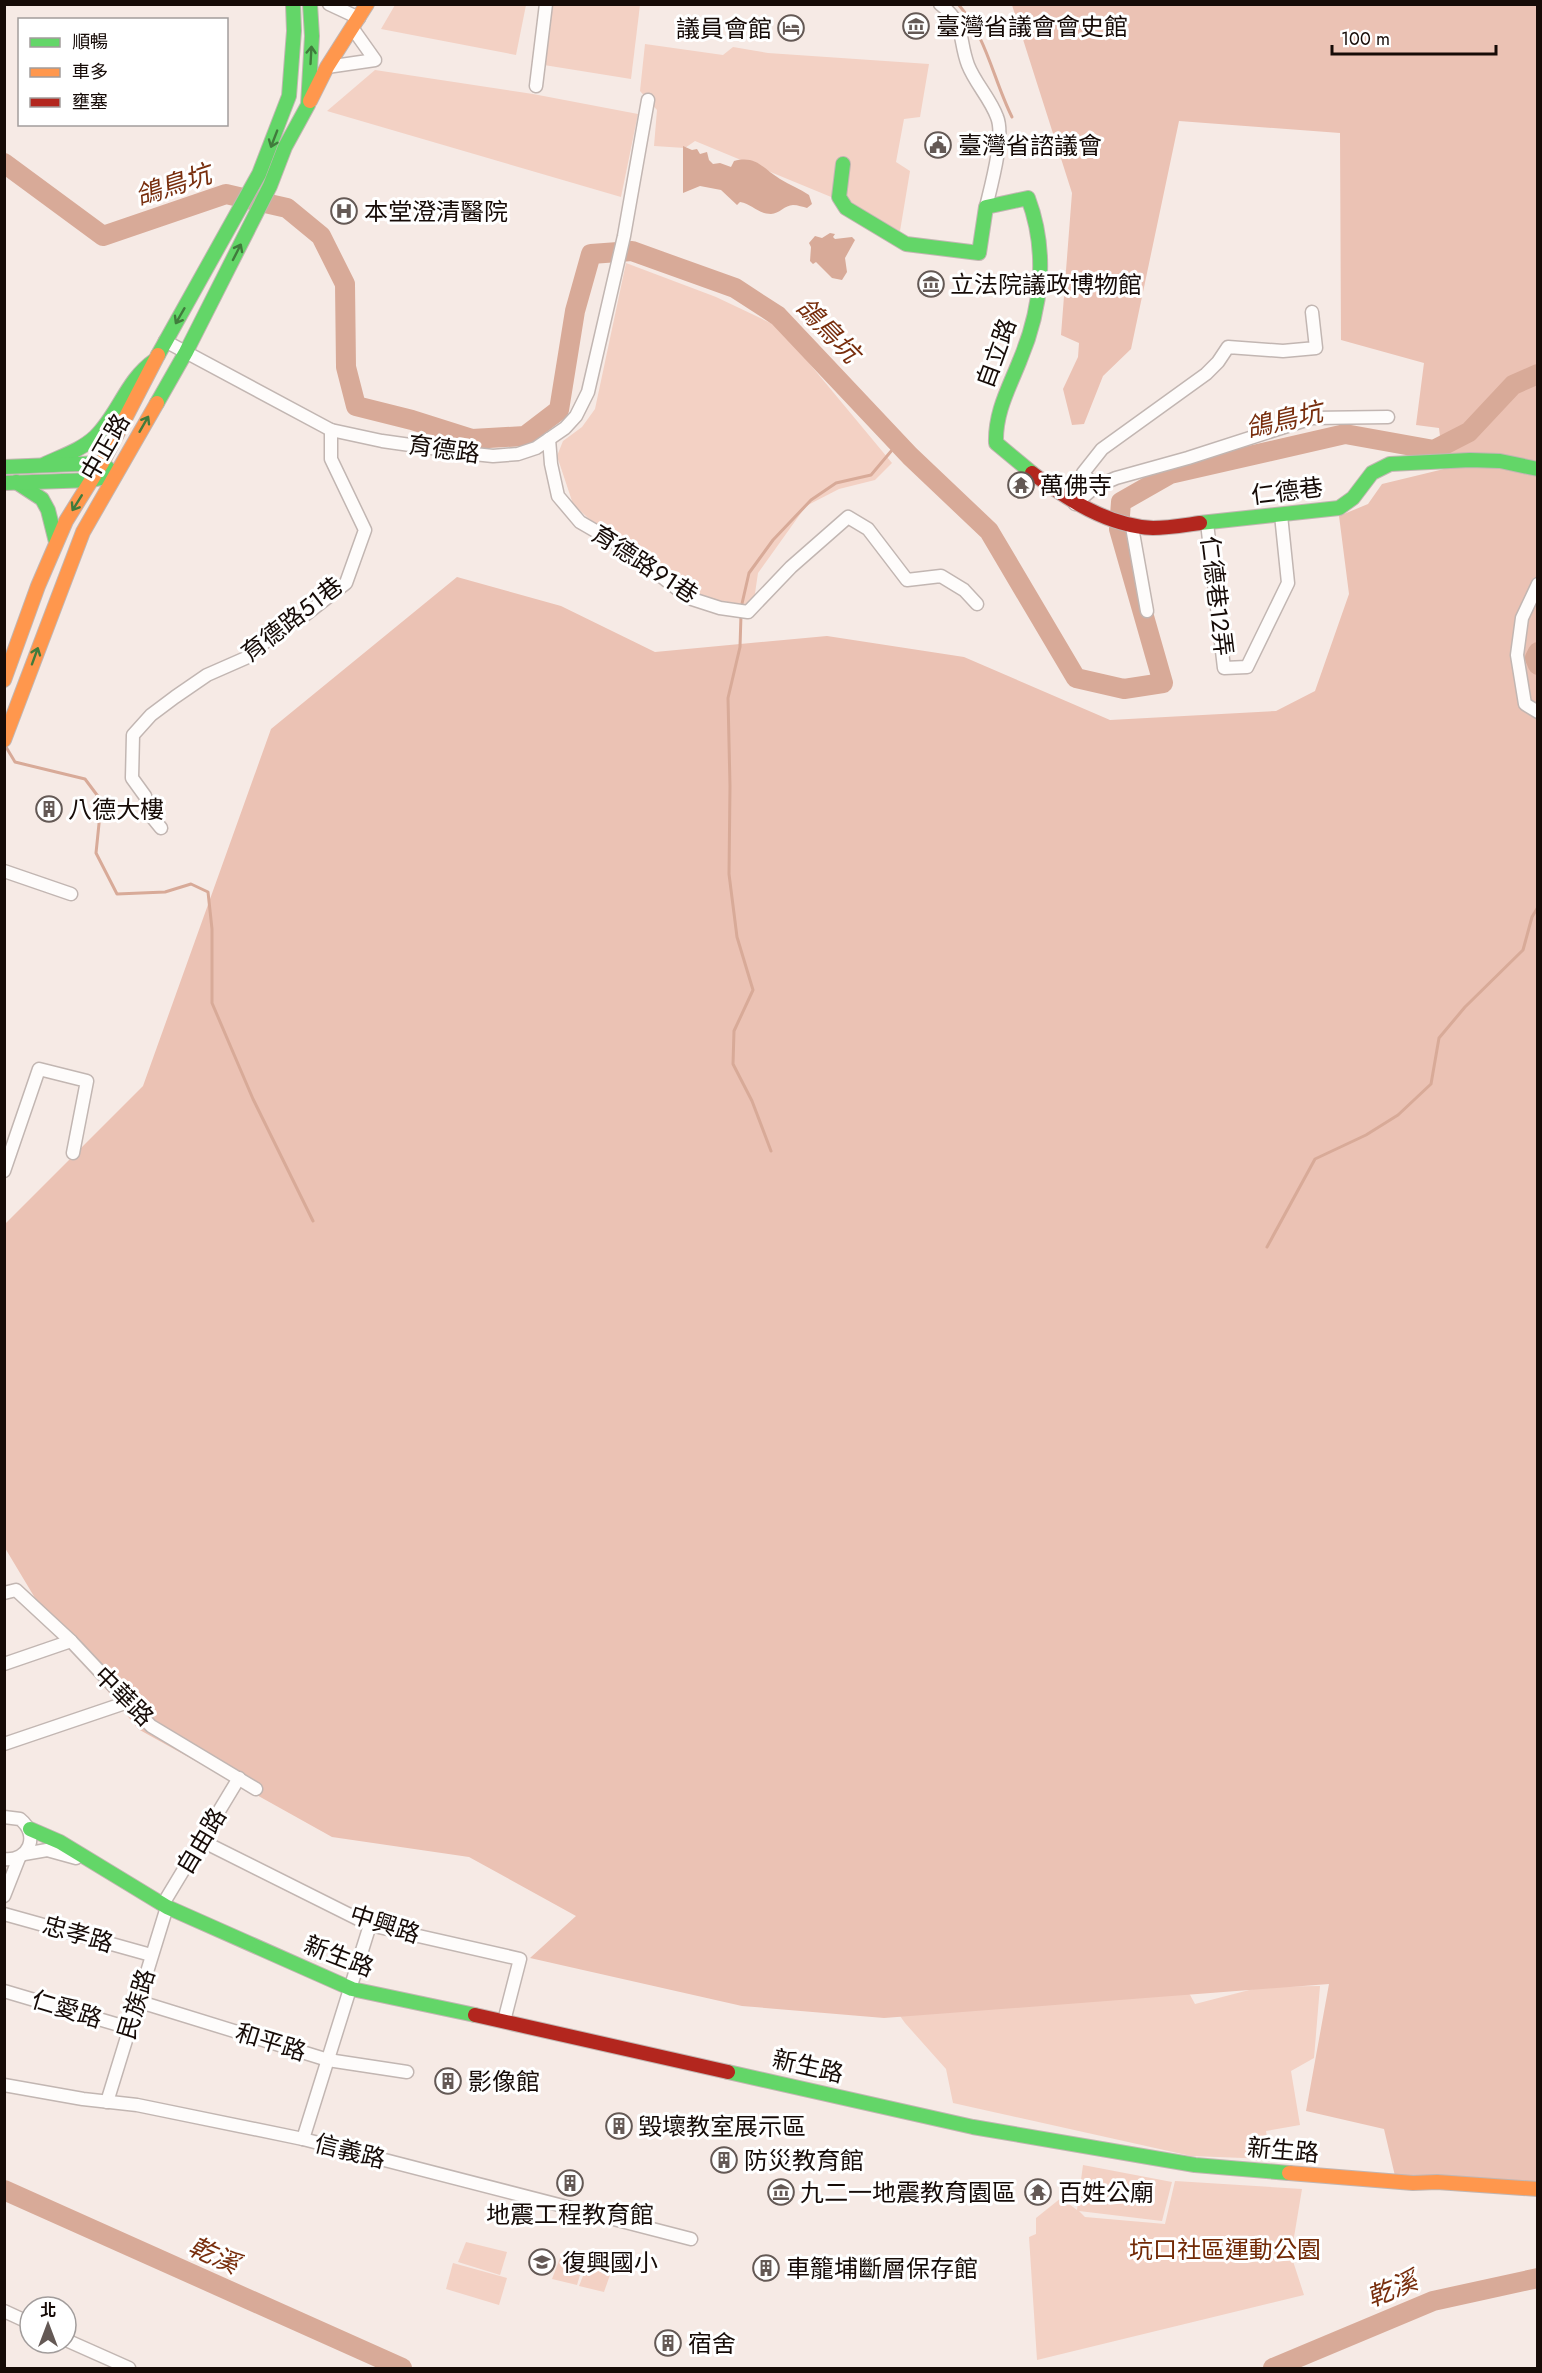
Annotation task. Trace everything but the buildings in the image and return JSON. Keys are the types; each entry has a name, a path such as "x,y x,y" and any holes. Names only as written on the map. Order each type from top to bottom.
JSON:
{"main road":[{"path":"289,96 294,31 293,4"},
{"path":"308,105 312,36 310,4"},
{"path":"308,105 327,67 367,4"},
{"name":"中正路","path":"4,680 56,542 102,463 165,341 240,211 274,138 289,96"},
{"name":"中正路","path":"4,740 83,532 186,352 270,186 285,147 308,105"},
{"path":"843,164 839,197 846,208 906,244 979,254 986,207"},
{"name":"自立路","path":"986,207 1028,198 1037,217 1042,266 1034,316 1023,354 999,410 994,430 996,443 1080,506"},
{"path":"45,464 75,450 95,437 138,373 155,360"},
{"name":"仁德巷","path":"1080,506 1128,525 1154,528 1339,508 1353,498 1372,473 1390,464 1470,460 1500,461 1538,469"},
{"path":"4,467 102,463 115,475"},
{"path":"10,482 92,480 115,475"},
{"path":"10,482 37,494 45,503 52,522 51,531 56,542"},
{"name":"新生路","path":"30,1829 60,1842 165,1905 352,1989 504,2020 974,2127 1185,2163 1413,2183 1437,2182 1538,2189"}],"street":[{"path":"327,67 375,60 356,24 329,4"},
{"path":"536,86 546,4"},
{"path":"940,4 953,14 958,22 968,65 998,118 999,143 986,207"},
{"path":"289,96 308,105"},
{"name":"育德路","path":"165,341 331,430 382,441 493,456 518,454 536,448 576,416 588,392 624,236 648,100"},
{"path":"1095,487 1083,473 1102,449 1206,374 1228,347 1271,351 1317,348 1312,312"},
{"path":"1080,506 1095,487 1116,478 1188,458 1312,418 1388,417"},
{"name":"育德路51巷","path":"161,828 152,817 145,796 132,778 133,735 151,715 175,697 207,675 248,657 273,635 305,615 346,583 366,530 332,459 331,430"},
{"name":"育德路91巷","path":"549,439 551,464 558,496 580,522 626,548 689,598 720,608 748,612 791,567 848,517 868,529 907,580 941,576 964,590 977,604"},
{"name":"仁德巷12弄","path":"1207,523 1224,668 1247,667 1288,583 1281,515"},
{"path":"1128,525 1147,611"},
{"path":"1538,584 1522,618 1517,655 1525,704 1538,712"},
{"path":"4,872 71,894"},
{"path":"4,1171 39,1069 87,1081 73,1153"},
{"name":"中華路","path":"4,1593 16,1590 71,1641 151,1726 256,1789"},
{"path":"4,1664 71,1641"},
{"path":"4,1744 128,1702"},
{"name":"自由路","path":"165,1905 200,1840 239,1778"},
{"name":"新生路","path":"4,1817 21,1819 30,1829"},
{"path":"4,1896 22,1856 31,1843 30,1829"},
{"name":"中興路","path":"200,1840 370,1924 520,1959 504,2020"},
{"name":"新生路","path":"4,1859 40,1851 55,1851 99,1866"},
{"name":"民族路","path":"107,2102 165,1905"},
{"name":"忠孝路","path":"4,1914 152,1954"},
{"path":"303,2139 352,1989 370,1924"},
{"name":"仁愛路","path":"4,1991 129,2028"},
{"name":"和平路","path":"137,2001 328,2060 407,2072"},
{"name":"信義路","path":"4,2085 137,2105 303,2139 691,2239"},
{"path":"4,2312 18,2318"},
{"path":"78,2345 129,2368"}],"green space":[{"path":"395,5 526,5 516,55 381,29"},
{"path":"553,5 640,5 631,79 544,65"},
{"path":"645,44 723,55 733,47 768,53 929,64 920,117 904,119 896,162 910,171 900,231 836,199 695,141 685,148 654,146 657,110 640,91"},
{"path":"375,70 533,94 638,114 621,197 327,111"},
{"path":"626,263 716,297 779,327 892,463 875,480 839,489 806,506 758,573 753,607 697,596 668,571 588,518 573,504 557,456 563,441 582,427 595,409"},
{"path":"1165,1949 1195,2004 1261,1987 1320,1986 1314,2058 1291,2071 1300,2125 1266,2131 1270,2159 1191,2156 953,2103 946,2069 905,2023 862,1962"},
{"name":"坑口社區運動公園","path":"1083,2165 1172,2182 1162,2221 1079,2211 1085,2217 1165,2224 1175,2181 1302,2189 1291,2255 1304,2295 1037,2360 1029,2237 1036,2234 1036,2218 1061,2198 1077,2210"},
{"path":"466,2242 507,2252 500,2275 458,2262"},
{"path":"560,2258 583,2265 577,2285 552,2279"},
{"path":"453,2263 507,2278 499,2305 446,2289"},
{"path":"587,2266 611,2272 604,2292 579,2286"}],"shaded area":[{"path":"1012,5 1537,5 1537,2182 1395,2176 1384,2129 1306,2111 1329,1984 884,2018 742,2006 530,1958 576,1916 469,1857 332,1837 138,1729 41,1608 5,1548 5,1224 143,1086 271,729 457,577 561,606 655,652 827,636 964,657 1110,720 1276,711 1315,691 1349,594 1339,516 1368,504 1382,484 1444,469 1439,428 1416,425 1424,363 1341,340 1340,133 1179,121 1131,349 1103,376 1084,424 1072,425 1063,389 1078,357 1079,343 1061,335 1072,193"},
{"path":"683,146 692,150 697,149 700,154 707,152 713,164 720,163 731,167 734,161 754,161 809,195 812,204 807,208 790,205 771,214 744,203 740,202 737,205 721,190 700,186 683,193"},
{"path":"830,233 835,234 833,237 835,239 852,237 855,240 845,258 847,272 842,280 832,278 816,262 813,264 810,261 809,243 815,236 822,238"}],"waterway":[{"path":"958,4 983,44 1012,117"},
{"name":"鴿鳥坑","path":"4,163 103,236 226,194 287,208 321,236 345,284 346,367 356,406 412,420 472,439 525,436 559,410 575,311 591,254 632,251 735,288 778,316 910,456 989,531 1076,678 1124,689 1163,683 1119,529 1121,502 1170,474 1345,434 1434,450 1469,432 1513,385 1538,374"},
{"path":"741,608 749,573 773,540 811,500 836,483 871,475 898,443"},
{"path":"741,615 740,647 728,698 729,874 737,937 753,990 734,1031 733,1064 752,1101 771,1151"},
{"name":"鴿鳥坑","path":"1538,652 1535,658 1538,665"},
{"path":"6,747 15,762 85,779 100,799 96,853 117,894 165,892 191,884 208,892 212,929 212,1003 253,1099 313,1221"},
{"path":"1267,1247 1315,1159 1366,1135 1398,1115 1431,1084 1439,1038 1465,1007 1523,950 1532,917 1538,907"},
{"name":"乾溪","path":"4,2190 402,2368"},
{"name":"乾溪","path":"1273,2368 1433,2301 1538,2278"}],"traffic: fast":[{"path":"158,355 259,174 289,96 294,31 293,4"},
{"path":"157,403 186,352 270,186 285,147 308,105 312,36 310,4"},
{"path":"843,164 839,197 846,208 906,244 979,253 986,207 1028,198 1038,238 1040,279 1027,340 1000,410 996,443 1032,473"},
{"path":"45,464 90,442 103,428 137,377 155,360"},
{"path":"1200,523 1339,508 1353,498 1372,473 1390,464 1470,460 1500,461 1538,469"},
{"path":"4,467 102,463 115,475"},
{"path":"4,483 92,480 115,475"},
{"path":"16,482 42,499 48,510 56,542"},
{"path":"30,1829 60,1842 167,1907 352,1989 475,2015"},
{"path":"728,2072 973,2127 1195,2165 1289,2173"}],"traffic: slow":[{"path":"310,101 327,67 367,4"},
{"path":"4,680 38,586 66,521 102,463 158,355"},
{"path":"4,740 83,532 157,403"},
{"path":"1289,2173 1413,2183 1437,2182 1538,2189"}],"traffic: jam":[{"path":"1032,473 1074,501 1104,517 1120,522 1153,528 1200,523"},
{"path":"475,2015 728,2072"}],"place":[{"name":"臺灣省議會會史館","path":"916,26"},
{"name":"議員會館","path":"791,28"},
{"name":"臺灣省諮議會","path":"938,145"},
{"name":"本堂澄清醫院","path":"344,211"},
{"name":"立法院議政博物館","path":"931,284"},
{"name":"萬佛寺","path":"1021,485"},
{"name":"八德大樓","path":"49,809"},
{"name":"影像館","path":"448,2081"},
{"name":"毀壞教室展示區","path":"619,2126"},
{"name":"防災教育館","path":"724,2160"},
{"name":"地震工程教育館","path":"570,2183"},
{"name":"九二一地震教育園區","path":"781,2192"},
{"name":"百姓公廟","path":"1038,2192"},
{"name":"復興國小","path":"542,2262"},
{"name":"車籠埔斷層保存館","path":"766,2268"},
{"name":"宿舍","path":"668,2343"}]}
